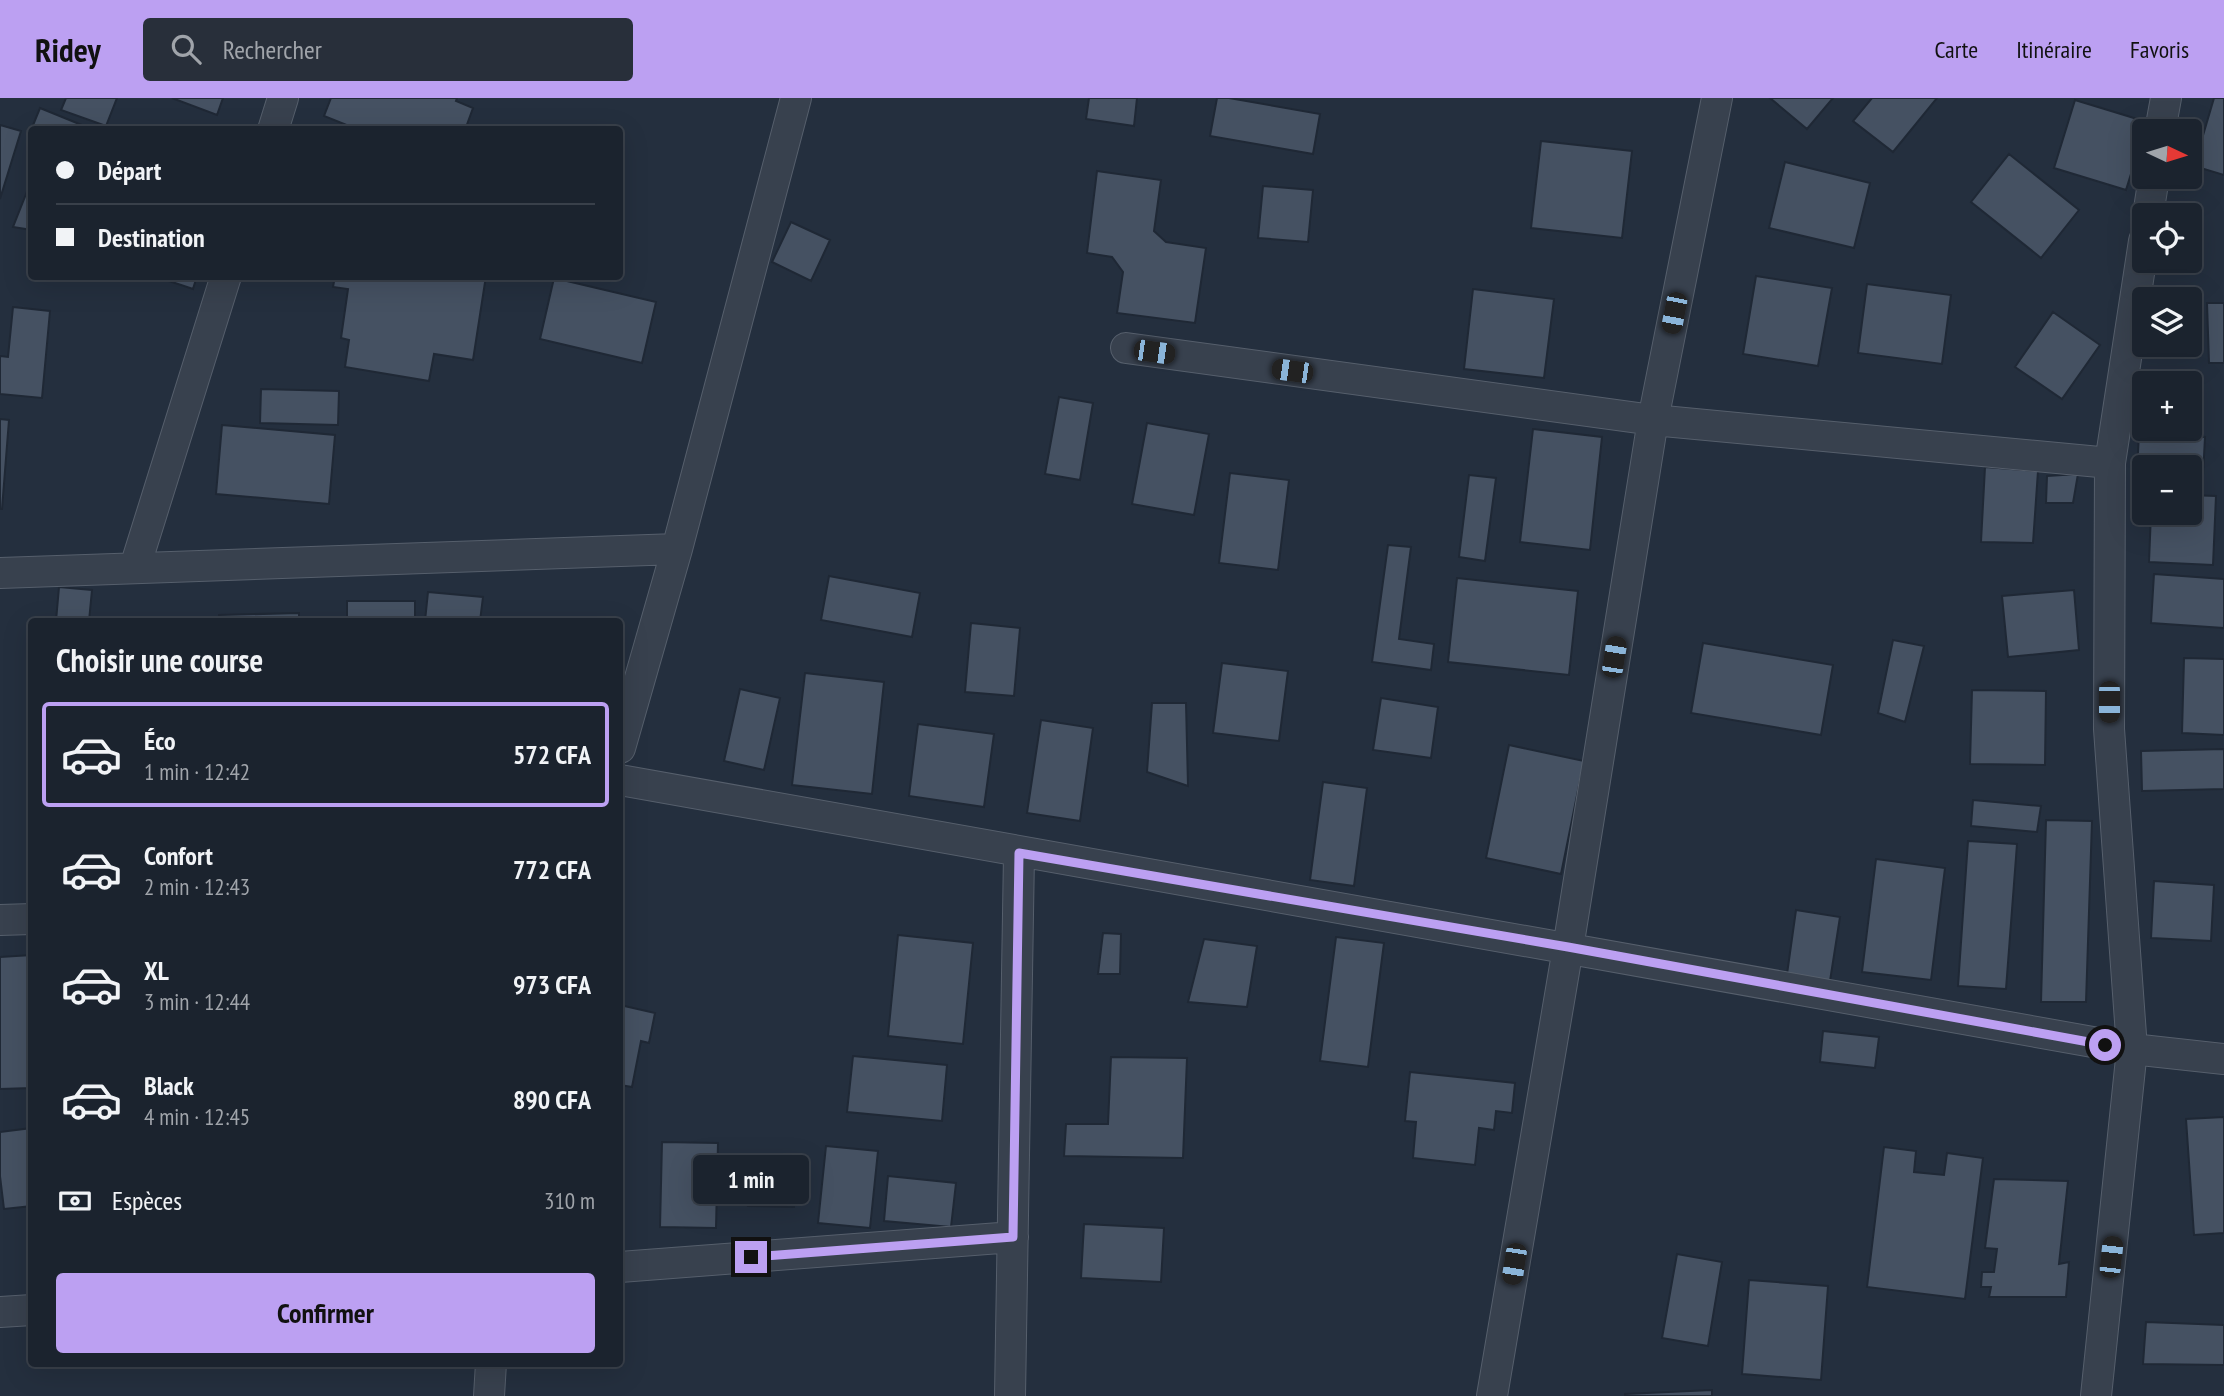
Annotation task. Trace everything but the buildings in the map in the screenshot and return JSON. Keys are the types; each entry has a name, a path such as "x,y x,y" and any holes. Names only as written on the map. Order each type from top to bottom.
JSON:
{"street":[{"path":"274,126 283,98"},
{"path":"623,738 677,549 796,98"},
{"path":"1492,1396 1653,420 1717,98"},
{"path":"2162,119 2166,98"},
{"path":"2096,1396 2132,1049 2109,729 2110,463 2139,273"},
{"path":"135,567 225,280"},
{"path":"1126,348 1653,420 2110,463"},
{"path":"0,573 677,549"},
{"path":"623,781 2132,1049 2224,1059"},
{"path":"1010,1396 1019,853"},
{"path":"0,920 28,919"},
{"path":"623,1267 1013,1237"},
{"path":"0,1312 28,1310"},
{"path":"489,1396 491,1367"}],"route":[{"path":"751,1257 1013,1237 1019,853 1568,947 2105,1045"}]}
